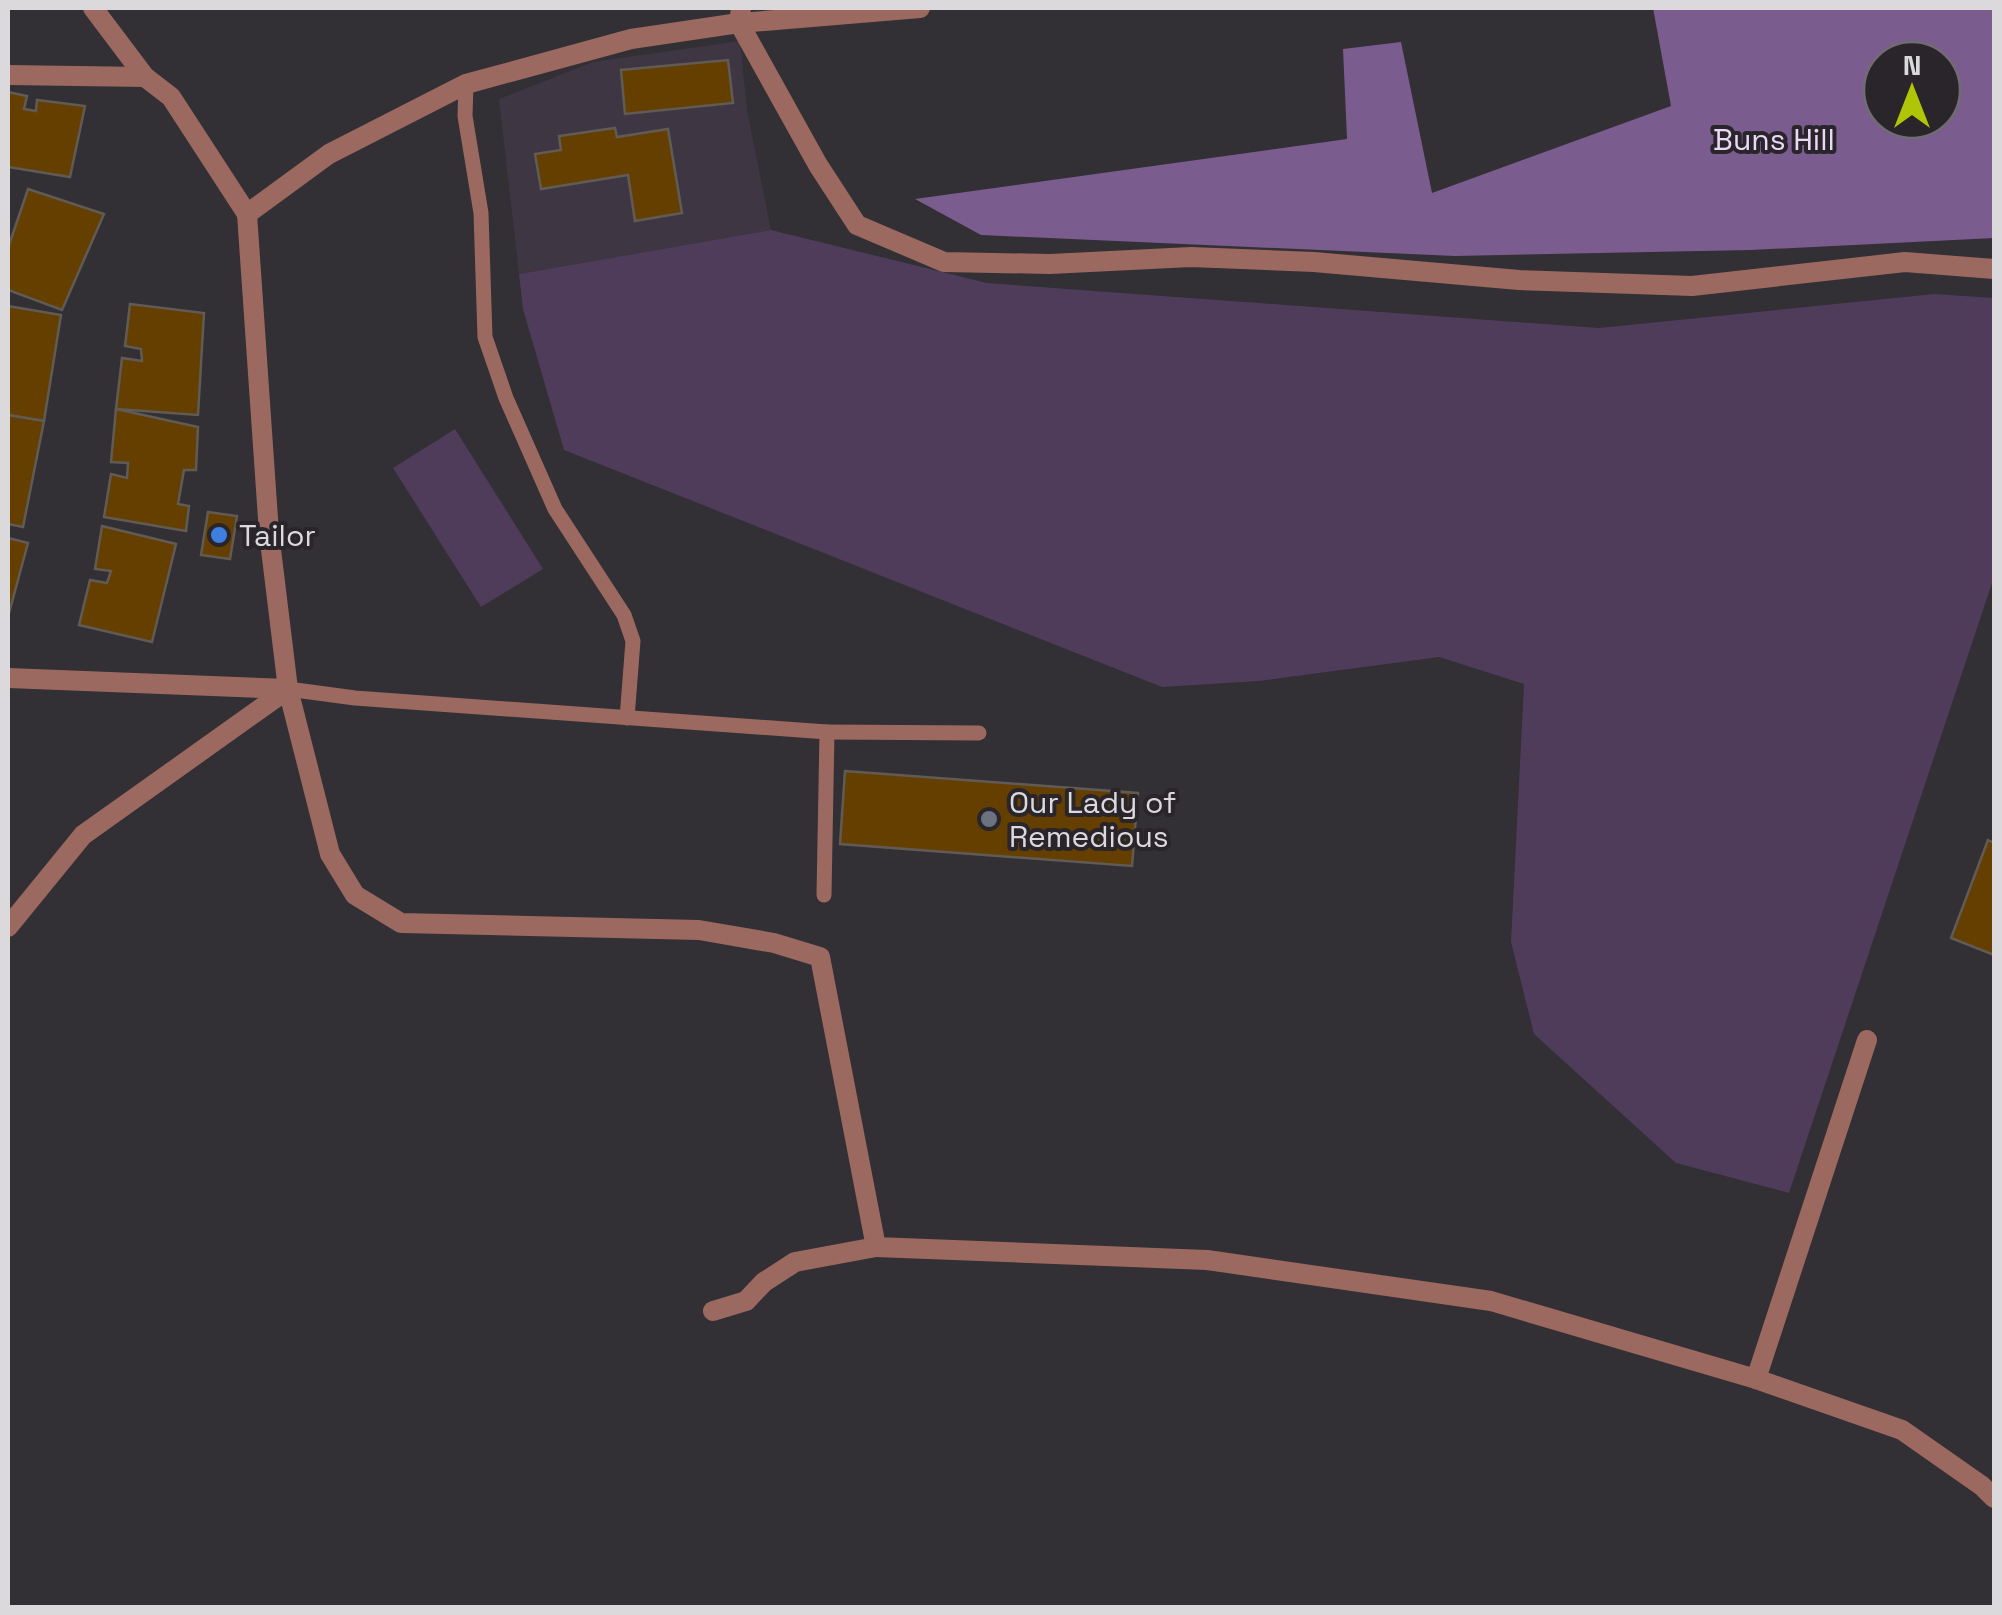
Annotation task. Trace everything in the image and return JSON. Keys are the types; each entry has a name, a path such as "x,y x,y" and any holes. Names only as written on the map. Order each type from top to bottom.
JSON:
{"street":[{"path":"92,8 145,76 171,97 247,214 269,533 288,689 330,854 355,895 402,924 699,930 774,943 820,957 876,1247"},
{"path":"247,214 329,154 466,84 631,39 740,15 920,8"},
{"path":"740,15 818,165 857,225 944,262 1050,264 1191,257 1314,262 1519,280 1692,286 1905,262 1994,269"},
{"path":"8,75 145,76"},
{"path":"8,678 288,689"},
{"path":"8,928 83,835 288,689"},
{"path":"1756,1380 1867,1040"},
{"path":"713,1312 746,1301 764,1282 794,1262 876,1247 1207,1260 1491,1301 1756,1380 1902,1430 1994,1498"}],"lane":[{"path":"466,84 464,116 481,213 485,337 506,398 554,509 624,615 634,640 627,718"},
{"path":"288,689 355,698 827,732 979,733"},
{"path":"824,895 827,732"}],"shaded area":[{"path":"740,41 747,110 771,230 519,274 499,99 593,62"},
{"path":"771,230 987,283 1599,328 1934,294 1994,298 1994,577 1789,1193 1676,1163 1534,1034 1511,942 1524,684 1439,657 1259,681 1162,687 564,450 523,309 519,274"},
{"path":"455,429 543,569 481,607 393,468"}],"green space":[{"name":"Buns Hill","path":"1653,8 1994,8 1994,238 1751,250 1455,256 981,235 915,199 1347,139 1343,49 1401,42 1432,193 1671,106"}],"building":[{"path":"728,60 733,103 625,114 621,70"},
{"path":"8,92 27,96 24,109 36,111 37,100 85,106 70,177 8,167"},
{"path":"615,128 617,137 668,129 682,213 635,221 628,175 541,189 535,154 561,150 559,136"},
{"path":"28,189 104,214 62,310 8,290 8,248"},
{"path":"130,304 204,313 198,415 116,409 122,358 142,361 141,349 125,346"},
{"path":"8,306 61,315 44,421 8,415"},
{"path":"116,409 198,427 196,470 184,470 178,504 189,506 186,531 104,517 111,474 127,478 128,463 111,462"},
{"path":"8,415 44,421 23,527 8,524"},
{"name":"Tailor","path":"208,512 237,516 230,559 201,555"},
{"path":"102,526 176,544 152,642 79,625 90,580 107,583 111,571 95,569"},
{"path":"8,538 28,543 8,617"},
{"name":"Our Lady of Remedious","path":"845,771 1138,793 1132,866 840,844"},
{"path":"1988,840 1994,843 1994,955 1951,938"}],"place":[{"name":"Tailor","path":"219,535"},
{"name":"Our Lady of Remedious","path":"989,819"}]}
